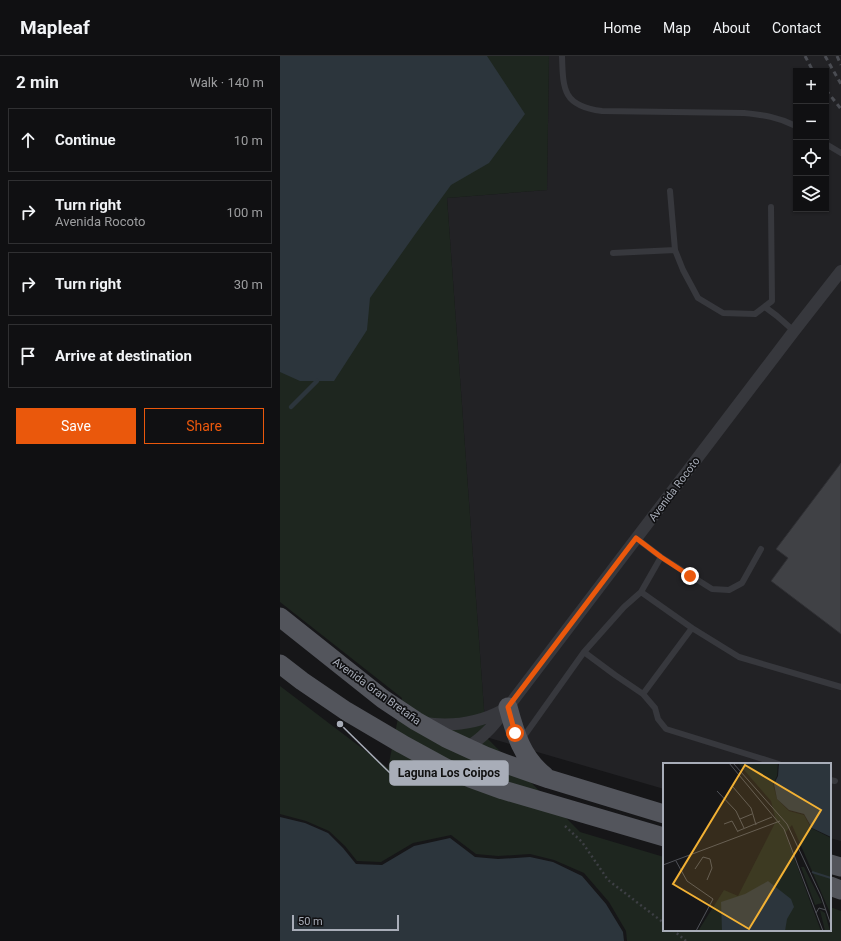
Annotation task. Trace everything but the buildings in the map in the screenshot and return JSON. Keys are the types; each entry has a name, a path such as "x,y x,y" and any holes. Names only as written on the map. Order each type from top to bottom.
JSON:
{"main road":[{"name":"Avenida Gran Bretaña","path":"280,617 400,711 446,738 491,758 549,779 663,814"},
{"path":"280,664 307,684 374,728 446,768 503,790 663,837"},
{"path":"508,707 515,733 526,757 549,779"},
{"path":"418,753 446,753 466,748"},
{"path":"831,864 841,867"},
{"path":"831,886 841,890"}],"street":[{"name":"Avenida Rocoto","path":"466,748 486,734 508,707 841,271"},
{"name":"Avenida Rocoto","path":"416,721 430,724 471,722 496,714 508,707"}],"lane":[{"path":"562,56 562,79 564,87 573,101 579,106 585,108 602,111 744,113 764,115 785,120 793,124"},
{"path":"829,146 841,153"},
{"path":"670,191 674,250 698,298 723,313 754,314 772,301 771,207"},
{"path":"613,253 674,250"},
{"path":"765,307 778,316 794,331"},
{"path":"636,538 661,557 712,590 729,590 742,583 762,549"},
{"path":"519,744 584,652 624,607 641,592 661,557"},
{"path":"641,592 692,628 739,657 841,687"},
{"path":"643,694 692,628"},
{"path":"584,652 643,694 655,708 658,719 666,729 776,763"}],"path":[{"path":"565,826 582,842 608,880 663,921"},
{"path":"674,931 686,941"}],"shaded area":[{"path":"280,56 549,56 547,190 447,198 486,737 580,832 663,857 663,931 831,931 831,907 841,911 841,941 627,941 626,931 609,902 584,873 554,860 530,854 498,856 476,854 451,835 413,843 381,862 357,861 345,846 329,831 306,821 280,814 280,686 388,768 402,698 280,602"},
{"path":"280,56 487,56 525,114 489,163 451,185 416,233 370,298 367,330 334,381 300,381 280,372"},
{"path":"549,56 841,56 841,841 831,838 831,763 663,763 663,789 486,737 447,198 547,190"},
{"path":"280,817 305,823 328,833 356,864 382,865 414,846 450,838 475,857 498,859 530,857 553,862 582,876 606,904 623,932 624,941 280,941"}],"waterway":[{"path":"291,407 317,381"}],"railway":[{"path":"805,56 811,68"},
{"path":"825,56 841,84"},
{"path":"837,56 841,65"},
{"path":"829,94 841,109"}],"place":[{"name":"Laguna Los Coipos","path":"340,724"}],"route":[{"path":"515,733 508,707 636,538 690,576"}]}
